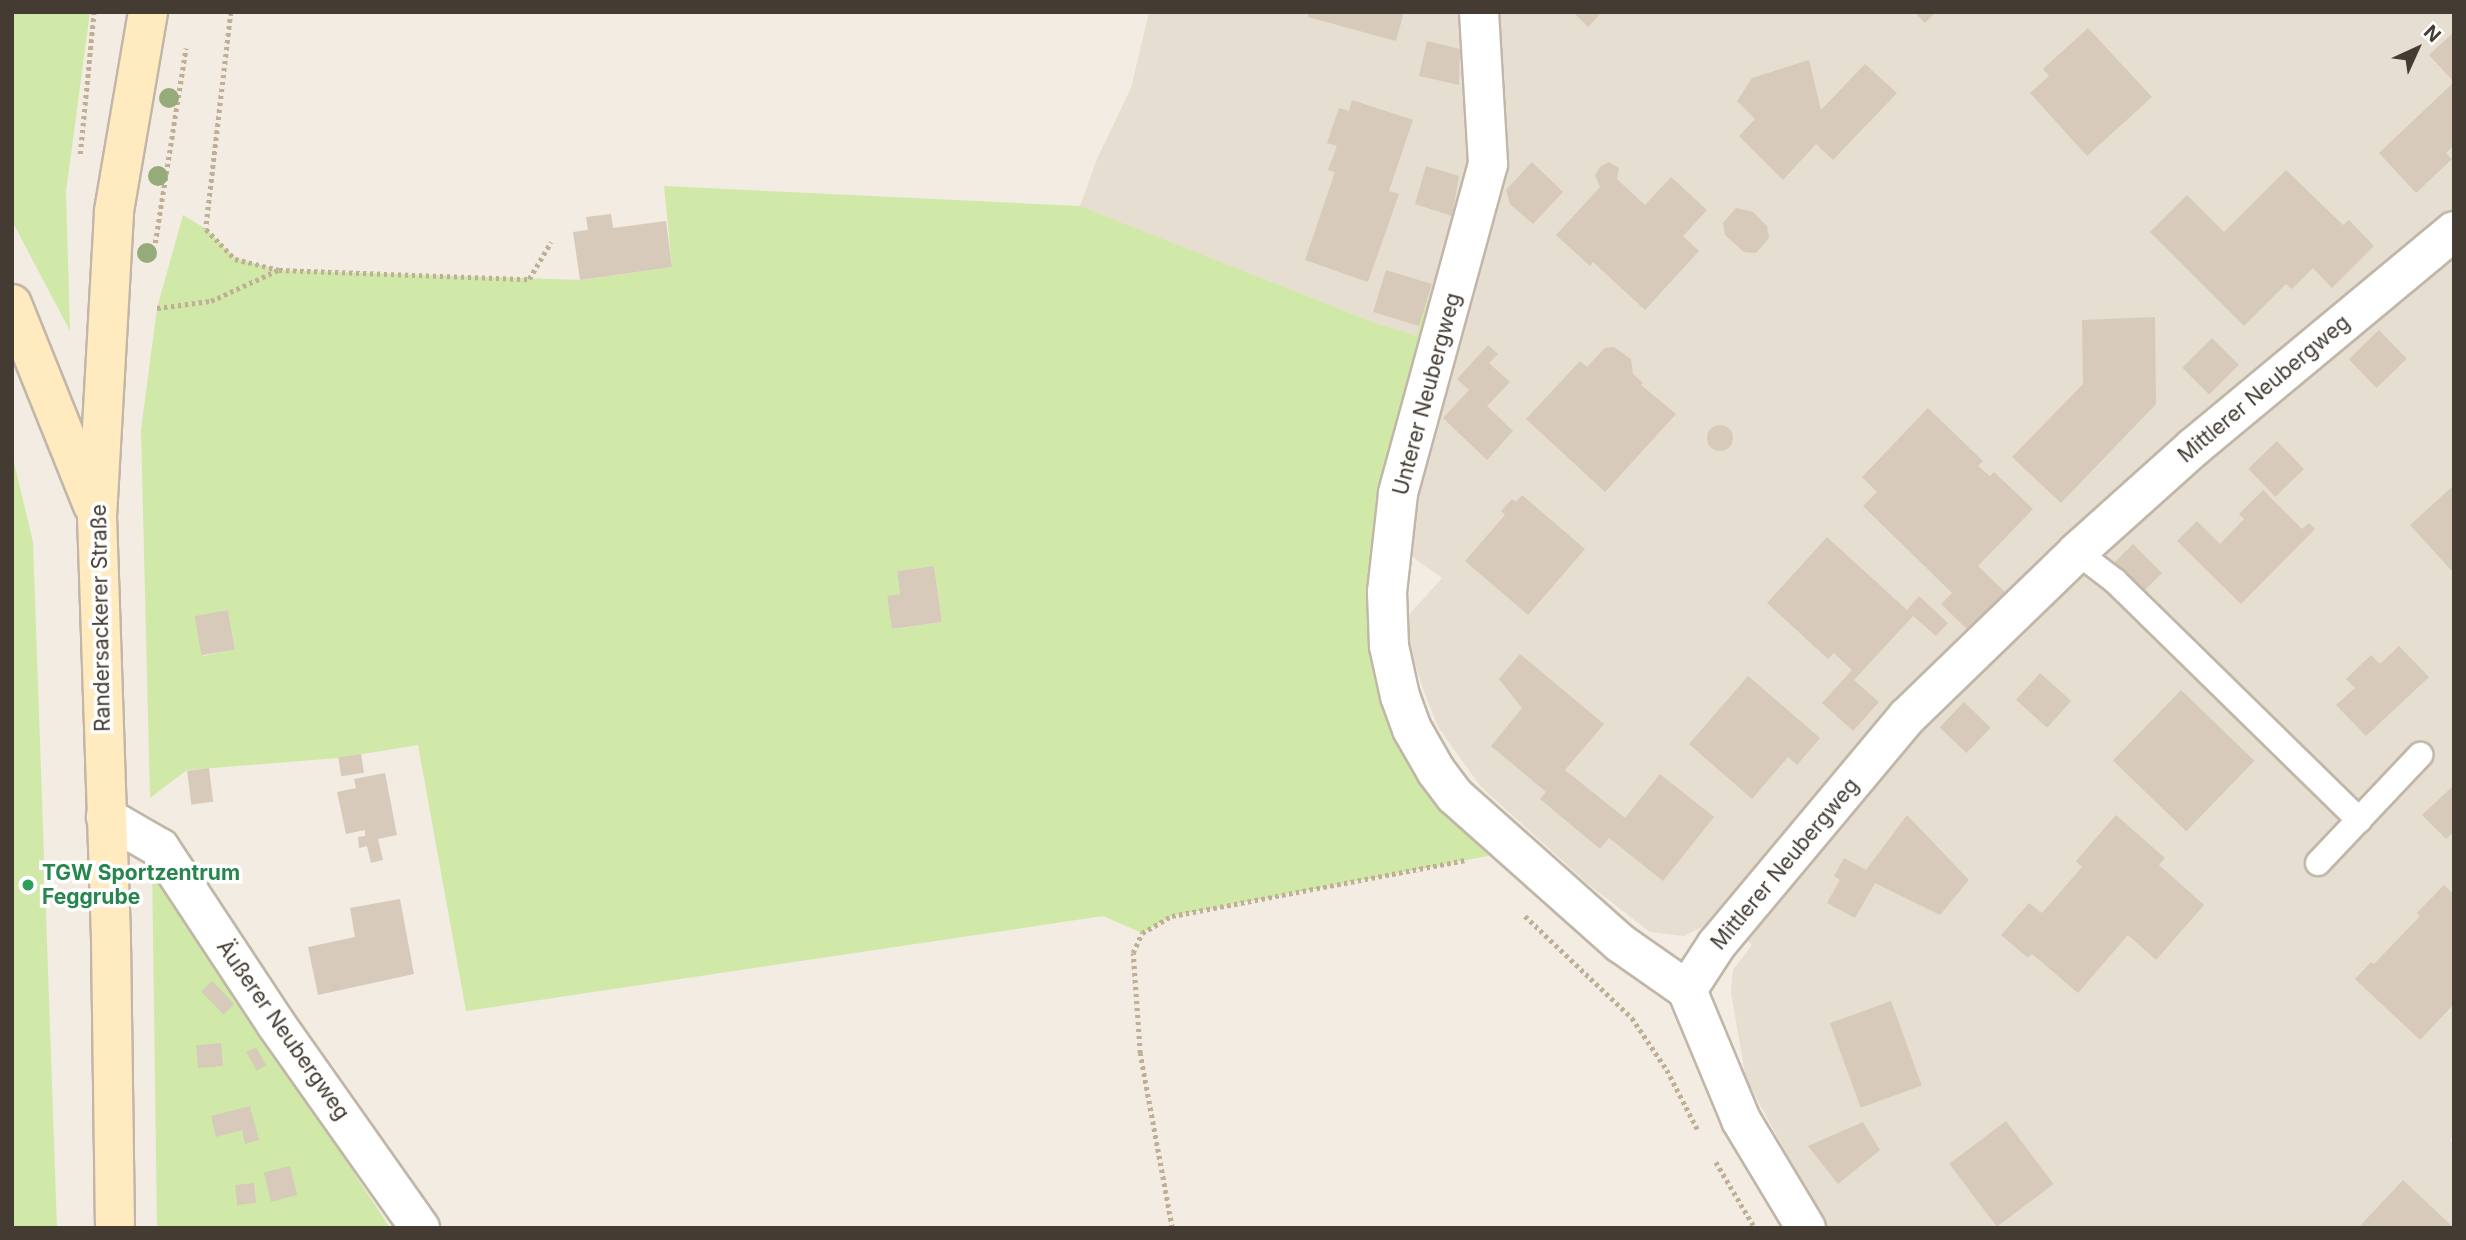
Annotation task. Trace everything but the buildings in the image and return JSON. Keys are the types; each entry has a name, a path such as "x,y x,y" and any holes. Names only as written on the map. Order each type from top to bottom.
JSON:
{"main road":[{"name":"Randersackerer Straße","path":"115,1228 111,938 97,517 114,211 148,12"},
{"path":"12,304 97,517"}],"street":[{"name":"Unterer Neubergweg","path":"1479,12 1488,164 1398,494 1387,592 1389,646 1400,696 1412,729 1436,771 1455,796 1620,943 1687,990"},
{"name":"Mittlerer Neubergweg","path":"1687,990 1717,944 1907,717 2077,552 2194,447 2454,231"},
{"name":"Äußerer Neubergweg","path":"106,817 160,848 276,1024 420,1228"},
{"path":"1687,990 1741,1120 1807,1228"}],"lane":[{"path":"2077,552 2115,581 2359,820"},
{"path":"2318,863 2420,755"}],"path":[{"path":"231,12 206,229 235,258 279,270 529,279 551,243"},
{"path":"155,247 187,40"},
{"path":"157,307 211,301 279,270"},
{"path":"1172,1228 1140,1052 1133,953 1142,933 1172,916 1488,856 1505,839"},
{"path":"1465,860 1475,869"},
{"path":"1515,906 1632,1018 1667,1070 1704,1141"},
{"path":"1710,1151 1755,1228"}],"shaded area":[{"path":"1149,12 2454,12 2454,1136 2450,1140 2454,1144 2454,1228 1827,1228 1746,1079 1731,993 1733,970 1752,945 1718,911 1708,924 1684,936 1650,932 1588,884 1481,787 1438,727 1423,689 1411,651 1407,617 1442,578 1410,555 1414,501 1429,438 1469,314 1427,300 1416,336 1370,321 1080,206 1097,159 1131,88"}],"green space":[{"path":"12,12 90,12 66,192 70,331 12,221"},
{"path":"664,186 1080,206 1370,321 1416,336 1427,300 1450,307 1415,430 1400,696 1505,839 1488,856 1172,916 1142,933 1103,916 466,1011 418,745 338,758 187,770 150,798 141,430 157,308 183,215 206,229 235,258 279,270 580,280 672,267","holes":["934,566 942,622 893,629 887,597 900,594 897,571","228,610 235,649 203,656 195,616"]},
{"name":"TGW Sportzentrum Feggrube","path":"12,454 33,542 57,1228 12,1228"},
{"path":"152,863 390,1228 157,1228"}],"place":[{"name":"TGW Sportzentrum Feggrube","path":"28,885"}]}
